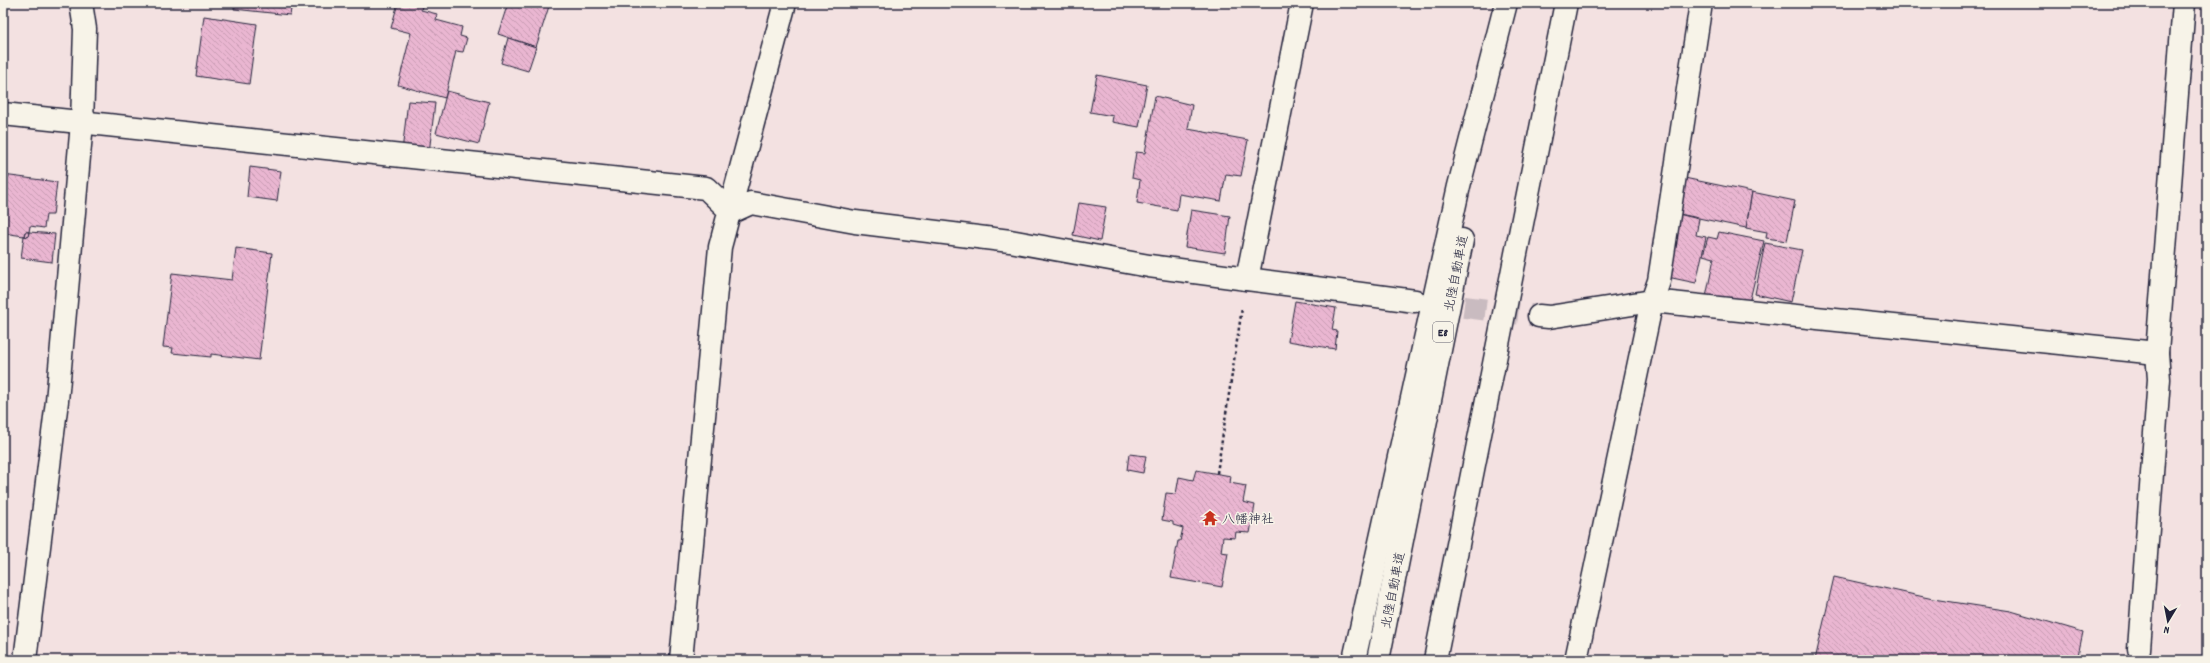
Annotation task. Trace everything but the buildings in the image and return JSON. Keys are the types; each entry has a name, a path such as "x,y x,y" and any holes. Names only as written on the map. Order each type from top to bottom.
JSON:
{"main road":[{"path":"25,660 57,401 82,123 85,28 81,3"},
{"path":"680,660 720,247 731,212 785,3"},
{"path":"1247,279 1302,3"},
{"path":"1354,660 1459,186 1508,3"},
{"name":"北陸自動車道","path":"1378,660 1508,3"},
{"path":"1435,660 1566,3"},
{"path":"1576,660 1652,302 1659,281 1700,3"},
{"path":"2139,649 2159,379 2157,354 2184,3"},
{"path":"3,114 706,188 731,212"},
{"path":"731,212 751,204 854,222 1010,241 1149,266 1414,301"},
{"path":"1539,316 1549,317 1652,302 2157,354"}],"path":[{"path":"1217,473 1247,279"}],"tunnel":[{"path":"1431,303 1539,316"}],"place":[{"name":"八幡神社","path":"1210,518"}]}
